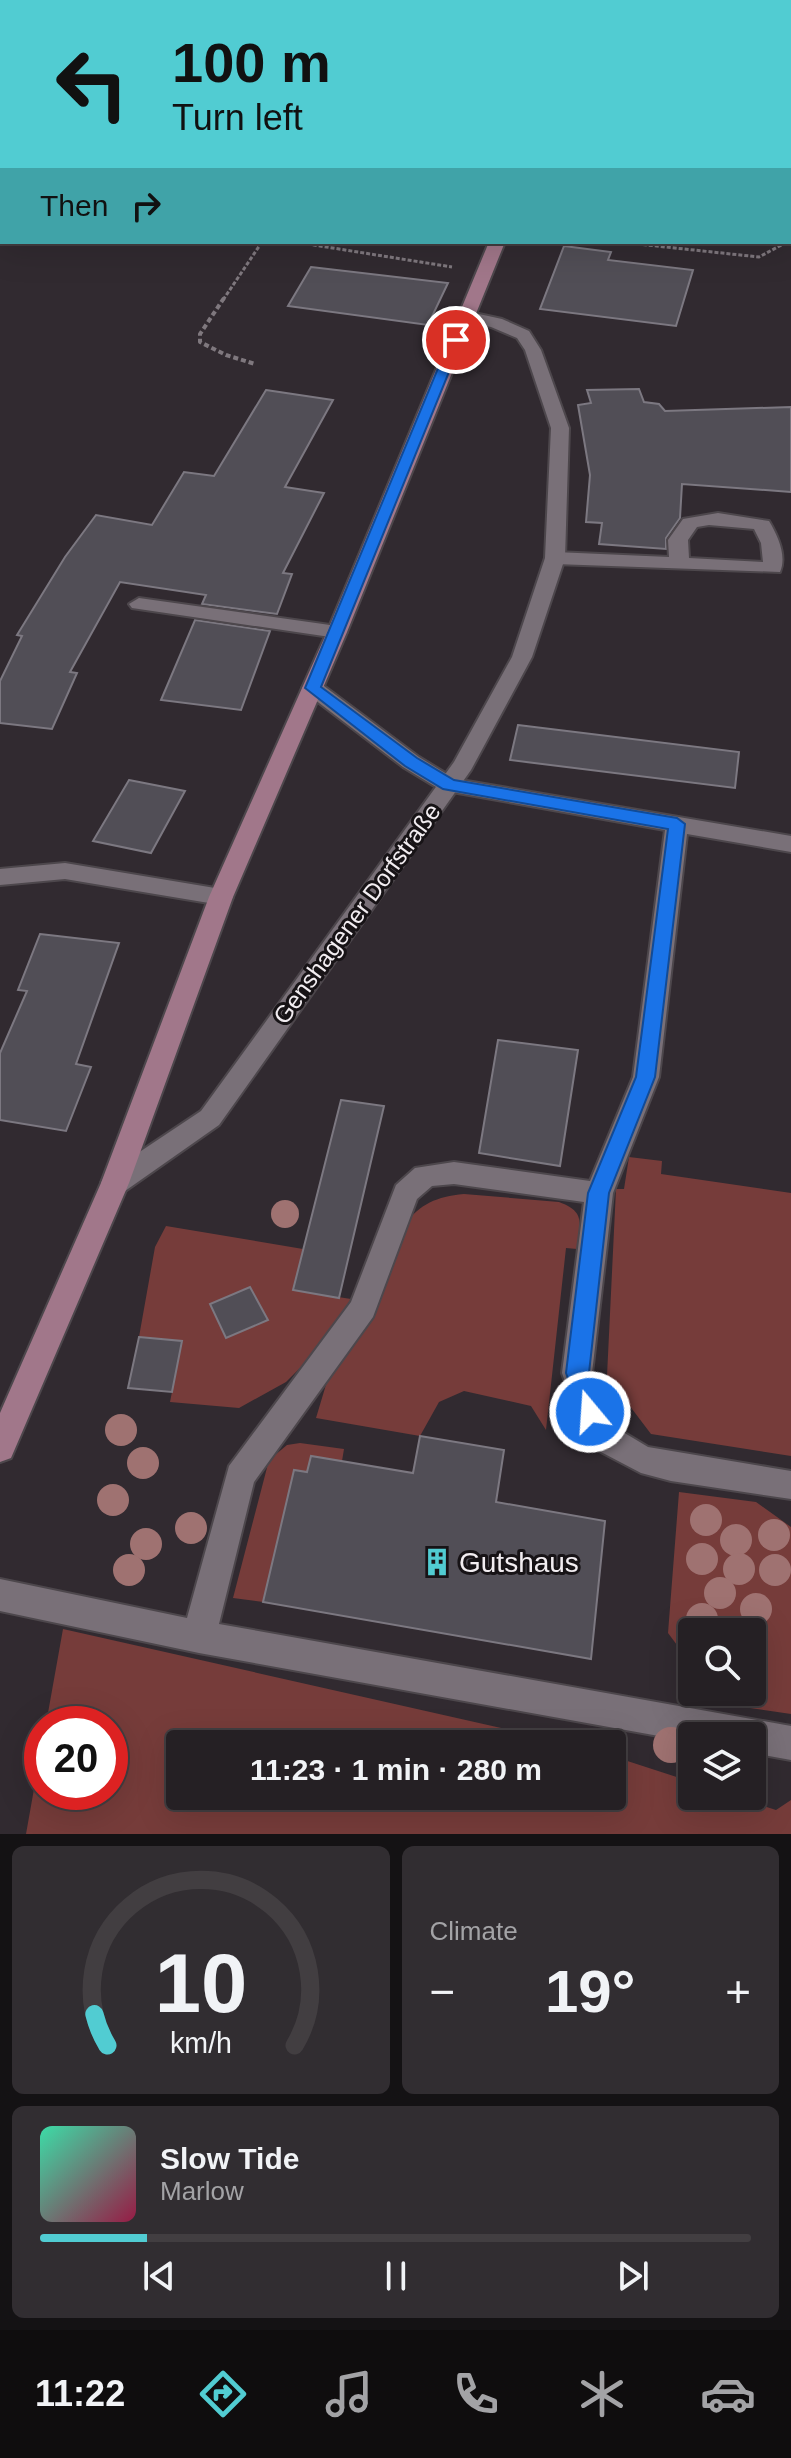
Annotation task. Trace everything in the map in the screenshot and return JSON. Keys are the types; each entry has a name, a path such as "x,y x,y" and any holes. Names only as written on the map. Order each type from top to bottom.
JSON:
{"street":[{"path":"0,1448 115,1183 221,897 337,632 496,244"},
{"name":"Genshagener Dorfstraße","path":"115,1183 210,1118 449,785 522,657 555,558 560,428 533,350 523,335 496,323 465,316"},
{"path":"555,558 773,568 771,543 762,525 743,519 712,518 690,523 678,540 679,562"},
{"path":"139,604 337,632"},
{"path":"313,688 411,762 449,785 791,844"},
{"path":"677,824 646,1077 599,1193 577,1373 590,1412 612,1442 641,1459 671,1467 791,1485"},
{"path":"0,877 65,871 221,897"},
{"path":"199,1637 240,1476 363,1308 406,1193 425,1176 454,1173 599,1193"},
{"path":"0,1595 199,1637 791,1743"}],"path":[{"path":"255,364 200,342 200,334 261,244"},
{"path":"308,244 484,272"},
{"path":"638,244 759,257 783,244"}],"shaded area":[{"path":"629,1157 662,1161 661,1174 791,1193 791,1456 651,1434 607,1376 616,1189 624,1189"},
{"path":"464,1194 559,1202 577,1214 577,1249 566,1248 546,1430 531,1406 464,1391 439,1402 420,1436 316,1418 328,1378 403,1226 430,1202"},
{"path":"166,1226 303,1249 293,1290 351,1299 317,1351 286,1382 239,1408 170,1402 182,1341 139,1337 155,1247"},
{"path":"300,1443 344,1449 342,1461 307,1472 294,1470 263,1602 233,1598 269,1460 287,1445"},
{"path":"679,1492 756,1502 791,1527 791,1714 736,1706 766,1706 766,1618 678,1618 678,1646 668,1633"},
{"path":"63,1629 510,1730 166,1730 166,1810 626,1810 626,1761 678,1777 678,1810 766,1810 766,1807 776,1810 791,1800 791,1834 26,1834 30,1810 128,1810 128,1706 49,1706"}],"building":[{"path":"564,246 611,252 608,260 693,270 676,326 540,309"},
{"path":"311,267 448,283 428,325 288,306"},
{"path":"639,389 644,402 659,404 665,411 791,407 791,492 682,484 680,518 666,538 666,549 599,544 602,523 586,522 590,475 578,405 591,403 587,390"},
{"path":"266,390 333,400 285,487 324,493 283,573 292,574 277,614 202,604 206,595 120,582 70,672 77,673 52,729 0,723 0,681 22,636 17,635 65,557 96,515 152,525 184,472 214,476"},
{"path":"195,620 270,631 241,710 161,700"},
{"path":"518,725 739,752 735,788 510,760"},
{"path":"129,780 185,791 151,853 93,841"},
{"path":"40,934 119,943 76,1064 91,1067 66,1131 0,1120 0,1053 27,991 18,990"},
{"path":"498,1040 578,1050 560,1166 479,1153"},
{"path":"341,1100 384,1106 339,1298 293,1290"},
{"path":"250,1287 268,1320 226,1338 210,1304"},
{"path":"139,1337 182,1341 172,1392 128,1388"},
{"name":"Gutshaus","path":"420,1436 504,1450 496,1502 605,1521 591,1659 263,1602 294,1470 307,1472 311,1456 413,1473"}],"place":[{"name":"Gutshaus","path":"437,1562"}],"route":[{"path":"456,340 313,688 411,762 449,785 677,824 646,1077 599,1193 577,1373 590,1412"}]}
